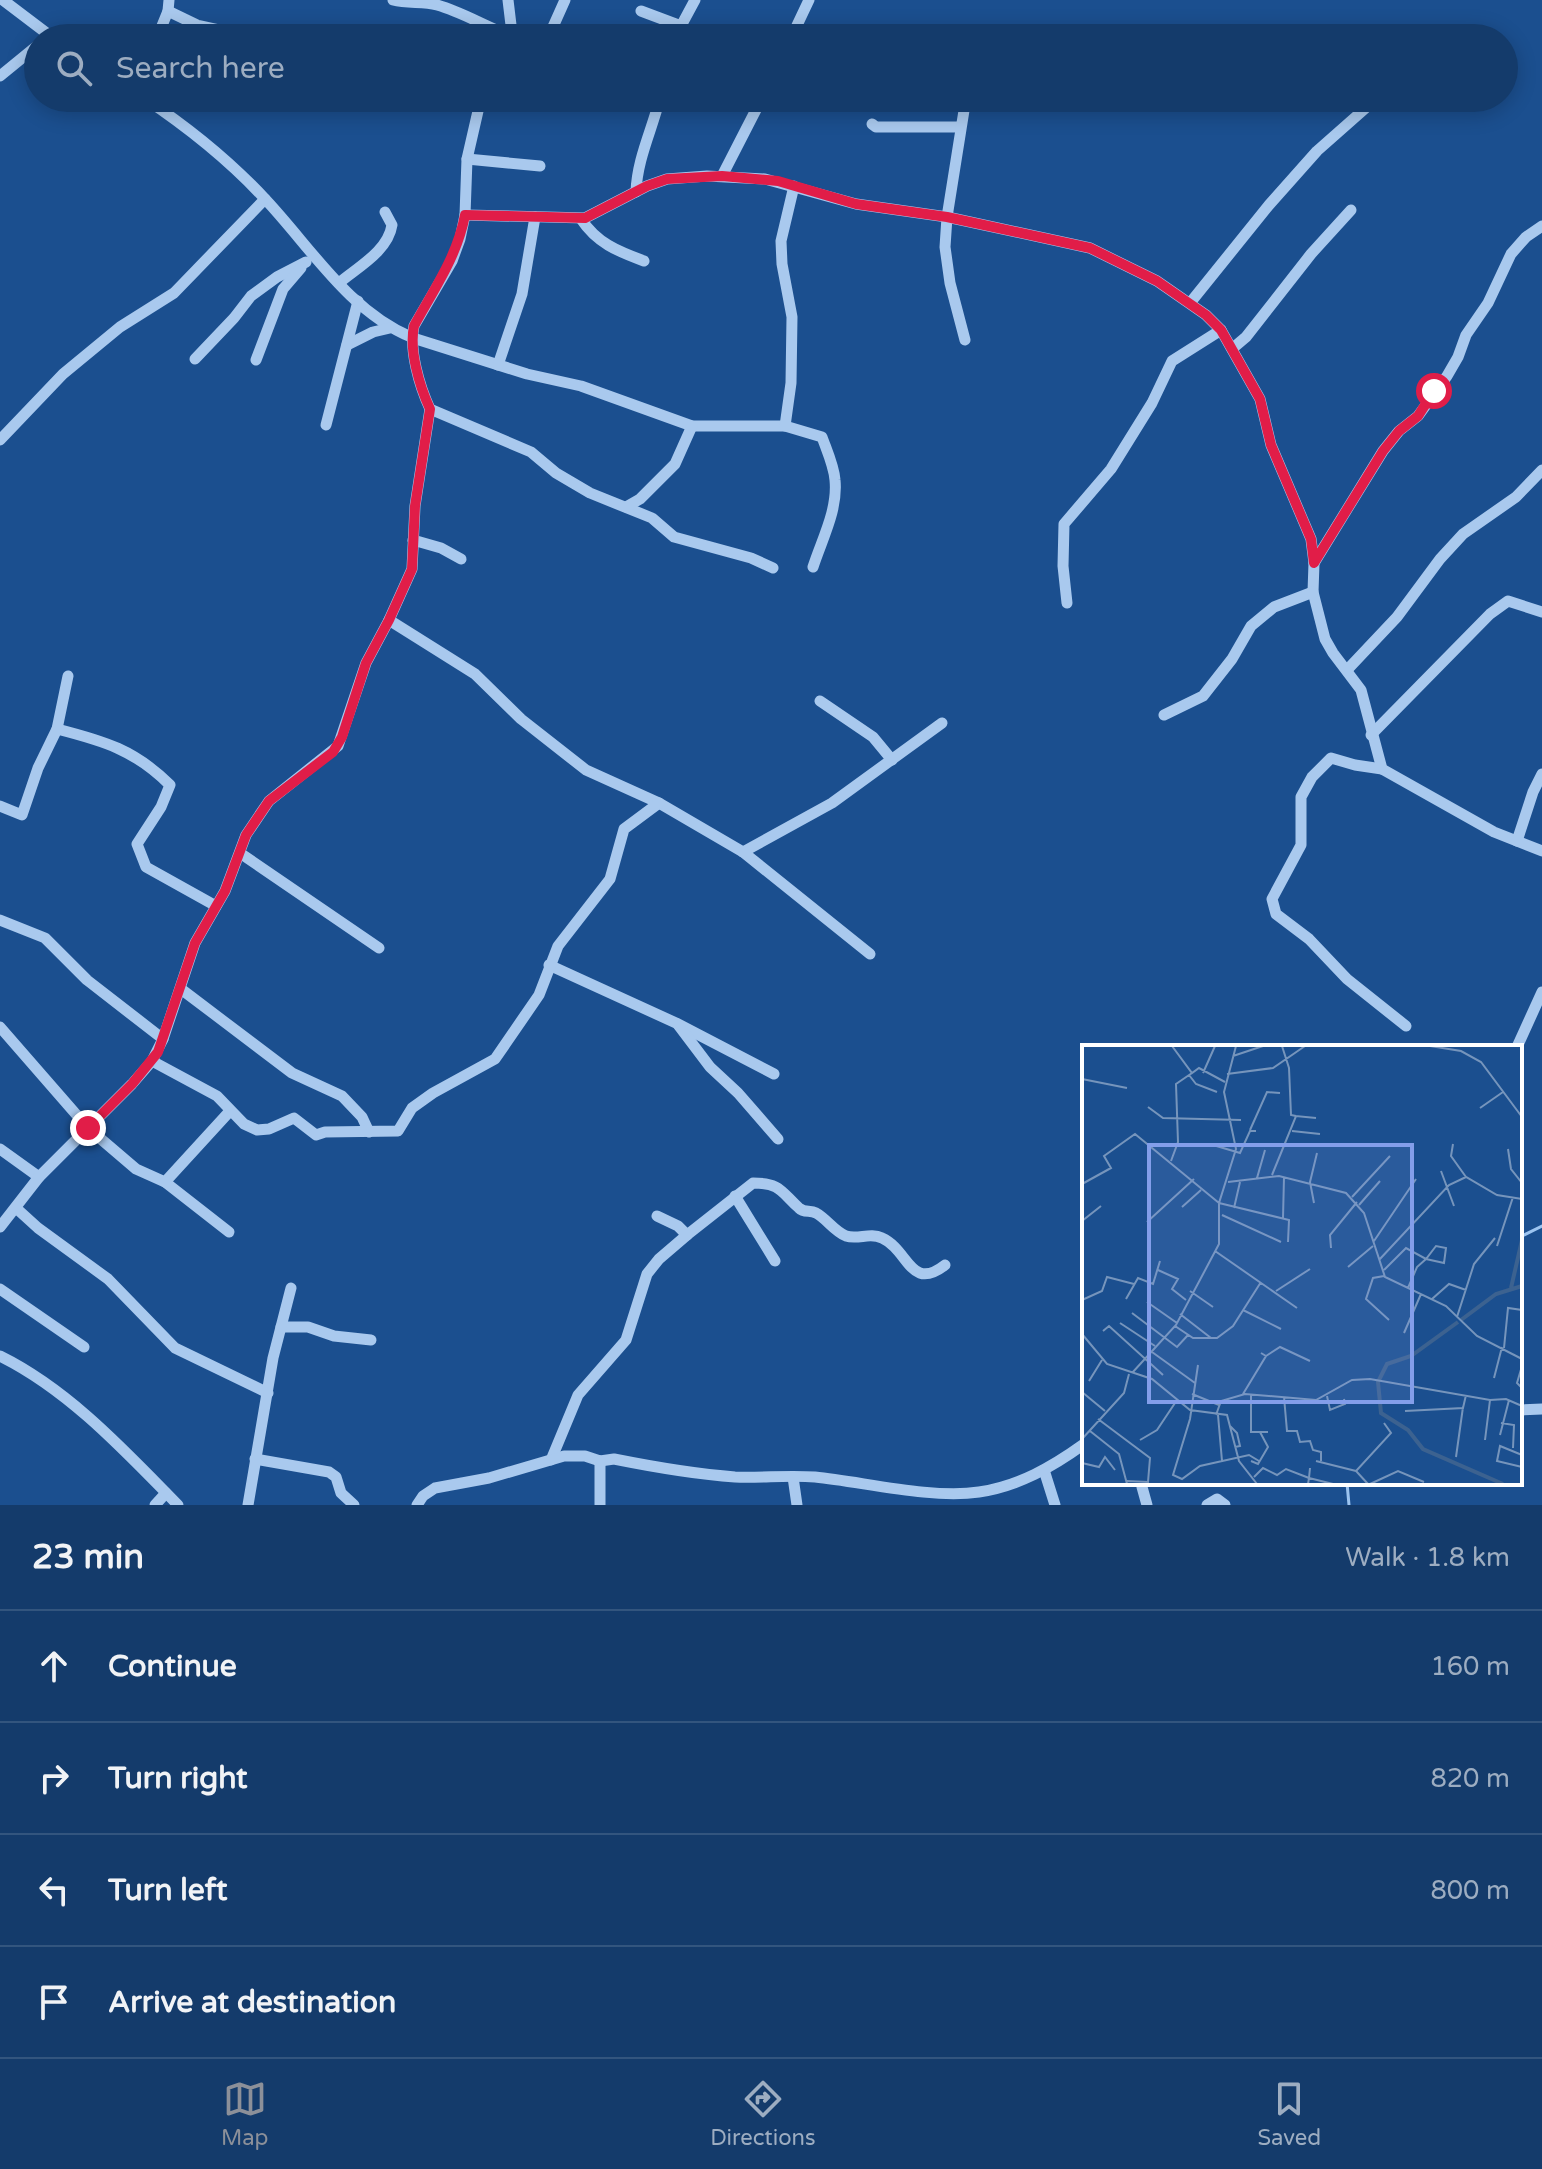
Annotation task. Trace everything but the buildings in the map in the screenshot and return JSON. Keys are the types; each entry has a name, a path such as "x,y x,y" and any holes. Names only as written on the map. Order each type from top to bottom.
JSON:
{"street":[{"path":"3,0 33,24"},
{"path":"393,0 418,5 432,4 484,24"},
{"path":"508,0 511,24"},
{"path":"554,24 565,0"},
{"path":"683,24 695,0"},
{"path":"797,24 807,1"},
{"path":"168,6 195,24"},
{"path":"641,11 665,24"},
{"path":"0,76 24,56"},
{"path":"164,112 204,139 290,225 319,264 390,328 498,365 581,386 692,426 785,426 822,437 835,478 836,496 813,567"},
{"path":"0,1227 39,1177 152,1061 163,1039 195,943 216,906 246,835 269,801 338,746 366,663 412,569 415,506 430,409 424,396 412,338 414,326 452,261 460,239 465,215 467,159 478,112"},
{"path":"636,192 639,162 657,112"},
{"path":"722,176 755,112"},
{"path":"963,112 945,247 965,340"},
{"path":"1190,303 1317,151 1361,112"},
{"path":"872,124 876,127 960,127"},
{"path":"467,159 540,166"},
{"path":"465,215 581,219 667,179 722,176 765,179 856,204 947,217 1090,248 1157,281 1190,303 1221,330 1260,399 1271,445 1311,539 1313,592 1325,639 1361,690 1382,769"},
{"path":"785,426 791,383 792,317 781,241 794,186"},
{"path":"0,440 63,374 120,327 174,293 265,199"},
{"path":"1233,348 1246,337 1311,254 1351,210"},
{"path":"339,283 379,250 385,241 392,225 385,212"},
{"path":"498,365 522,294 535,217"},
{"path":"581,219 590,233 602,243 644,261"},
{"path":"1314,563 1383,451 1399,431 1418,416 1447,376 1511,254 1526,237 1542,226"},
{"path":"195,359 251,296 277,277 306,262 319,264"},
{"path":"256,360 283,289 306,262"},
{"path":"326,425 358,301"},
{"path":"347,345 373,332 390,328"},
{"path":"1067,603 1063,566 1064,524 1111,469 1152,403 1172,361 1221,330"},
{"path":"430,409 531,452 556,473 590,493 652,518 674,537 751,558 773,568"},
{"path":"626,507 640,499 675,464 692,426"},
{"path":"1347,670 1397,617 1440,559 1463,534 1516,497 1542,470"},
{"path":"413,540 441,548 461,559"},
{"path":"1164,715 1203,696 1232,659 1251,626 1274,607 1313,592"},
{"path":"1371,735 1490,614 1508,601 1542,612"},
{"path":"389,620 475,674 521,719 586,770 659,803 743,852 870,954"},
{"path":"0,806 22,815 38,768 57,729 68,676"},
{"path":"820,701 873,737 892,760"},
{"path":"743,852 832,803 942,723"},
{"path":"57,729 111,743 154,768 170,785 161,807 137,844 141,856 146,867 216,906"},
{"path":"1406,1026 1347,979 1309,939 1276,914 1272,899 1301,845 1301,797 1312,777 1331,758 1382,769 1494,832 1542,851"},
{"path":"1517,841 1542,774"},
{"path":"152,1061 217,1096 244,1124 257,1130 269,1129 294,1118 316,1135 325,1132 398,1131 412,1108 495,1059 539,995 558,946 610,879 624,829 659,803"},
{"path":"240,853 379,948"},
{"path":"0,920 45,938 87,980 163,1039"},
{"path":"549,965 676,1023 774,1074"},
{"path":"181,989 292,1073 342,1096 362,1117 369,1132"},
{"path":"1518,1045 1542,992"},
{"path":"676,1023 710,1067 738,1093 778,1139"},
{"path":"0,1027 88,1128 136,1169 165,1182 229,1232"},
{"path":"165,1182 230,1111"},
{"path":"0,1149 39,1177"},
{"path":"551,1460 578,1395 626,1340 647,1274 659,1259 753,1183 779,1187 803,1211 816,1213 845,1235 884,1238 917,1273 934,1273 945,1265"},
{"path":"735,1196 775,1261"},
{"path":"16,1208 108,1279 175,1348 268,1393"},
{"path":"657,1216 678,1226 687,1235"},
{"path":"248,1505 273,1358 291,1288"},
{"path":"0,1289 84,1347"},
{"path":"281,1327 308,1327 334,1336 371,1340"},
{"path":"0,1356 20,1366 104,1430 139,1469 178,1505"},
{"path":"1522,1410 1542,1409"},
{"path":"417,1505 423,1496 435,1488 489,1478 564,1456 585,1456 600,1461 614,1459 698,1474 793,1477 929,1491 977,1492 1014,1483 1044,1470 1082,1445"},
{"path":"255,1459 329,1472 336,1477 341,1493 354,1505"},
{"path":"600,1461 600,1505"},
{"path":"1044,1470 1055,1505"},
{"path":"793,1477 797,1505"},
{"path":"1142,1487 1147,1505"},
{"path":"155,1505 166,1493"},
{"path":"1207,1505 1217,1499 1225,1505"}],"waterway":[{"path":"1522,1236 1542,1226"},
{"path":"1347,1485 1349,1505"}],"route":[{"path":"88,1128 132,1084 158,1052 195,943 225,891 246,835 269,801 338,746 366,663 409,580 415,506 430,409 424,396 411,337 430,296 452,261 465,215 585,218 667,179 722,176 778,181 856,204 947,217 1090,248 1132,267 1181,296 1221,330 1260,399 1271,445 1311,539 1314,563 1383,451 1399,431 1418,416 1434,391"}]}
